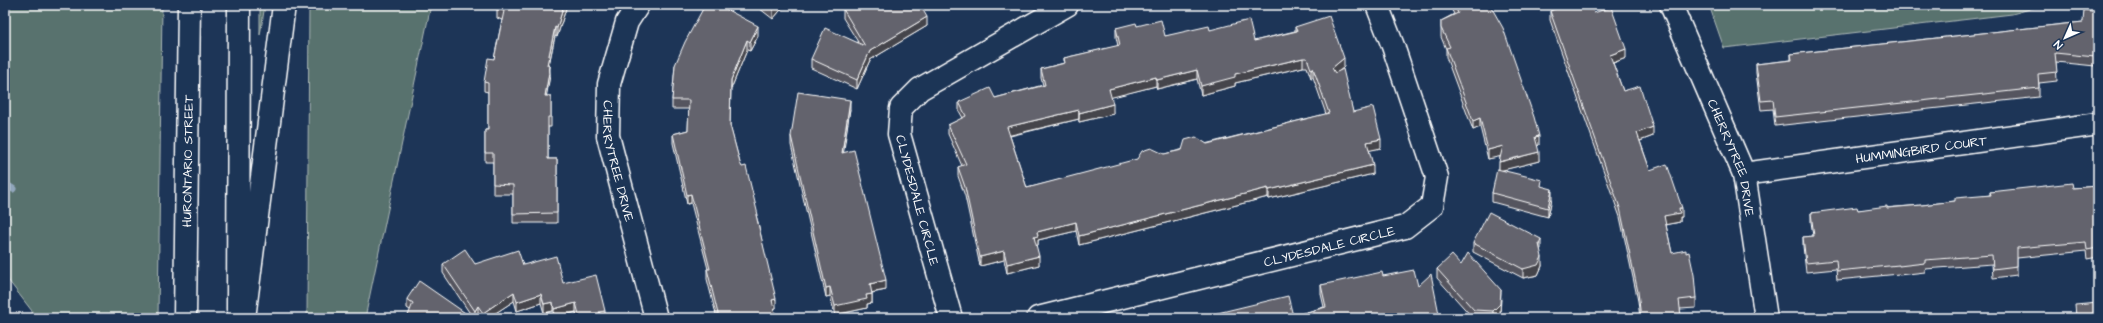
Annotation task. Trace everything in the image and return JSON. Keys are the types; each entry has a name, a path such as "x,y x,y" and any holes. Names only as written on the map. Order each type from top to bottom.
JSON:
{"main road":[{"name":"HURONTARIO STREET","path":"185,318 188,5"},
{"path":"238,318 239,5"},
{"path":"244,318 284,5"},
{"name":"CHERRYTREE DRIVE","path":"638,5 627,22 609,84 608,136 656,318"},
{"name":"CLYDESDALE CIRCLE","path":"951,318 899,134 901,108 920,89 1067,5"},
{"name":"CLYDESDALE CIRCLE","path":"1038,318 1405,227 1432,206 1437,177 1393,46 1377,5"},
{"name":"CHERRYTREE DRIVE","path":"1671,5 1744,174 1766,318"},
{"name":"HUMMINGBIRD COURT","path":"1744,174 2098,124"}],"green space":[{"path":"5,5 162,5 158,318 33,318 32,311 5,276"},
{"path":"260,5 265,5 260,35"},
{"path":"309,5 431,5 365,318 307,318"},
{"path":"1709,5 2044,5 2012,14 1724,48"}],"building":[{"path":"499,5 564,5 557,28 555,27 547,65 550,66 545,96 551,96 551,117 548,117 548,159 557,159 557,213 513,214 513,185 493,184 493,153 485,153 485,130 488,130 488,83 484,82 488,58 494,59 504,11 497,9"},
{"path":"705,5 718,5 758,26 750,42 747,40 731,80 730,125 740,163 742,167 746,166 758,215 756,215 776,299 772,300 776,318 743,318 742,316 733,318 719,318 707,269 710,269 691,194 687,195 673,134 688,130 689,100 672,100 675,65 685,42"},
{"path":"767,5 777,5 773,10"},
{"path":"849,5 920,5 927,17 870,51 857,80 811,59 825,28 865,46 843,9"},
{"path":"1454,5 1490,5 1503,28 1534,117 1539,136 1535,137 1539,152 1499,162 1503,146 1488,150 1480,118 1473,121 1446,48 1450,47 1441,28 1441,21 1458,13"},
{"path":"1555,5 1591,5 1594,13 1611,7 1626,49 1610,55 1623,91 1640,86 1653,127 1637,133 1650,170 1667,164 1682,208 1679,208 1680,213 1664,216 1672,253 1686,250 1686,253 1689,252 1694,275 1696,298 1679,300 1681,316 1641,318 1638,292 1620,208 1550,11 1557,8"},
{"path":"2084,10 2098,12 2098,54 2095,54 2095,57 2055,53 2057,72 2038,74 2039,88 1775,117 1773,100 1761,101 1756,64 1792,60 1791,54 2083,22"},
{"path":"1329,16 1344,58 1332,68 1335,73 1343,69 1353,112 1373,107 1381,139 1367,142 1373,165 1269,190 1268,188 1079,236 1076,222 1037,232 1038,236 1034,237 1039,256 1007,264 1004,251 980,257 965,187 958,167 966,164 948,125 966,116 959,102 990,88 995,98 1045,85 1041,69 1065,63 1064,58 1120,45 1116,28 1136,23 1137,26 1161,20 1165,36 1209,26 1210,30 1249,20 1254,41 1297,31 1295,27","holes":["1307,58 1311,69 1313,68 1329,113 1207,144 1196,137 1185,140 1182,150 1164,154 1151,148 1142,151 1137,159 1027,188 1007,127 1079,110 1079,113 1113,104 1109,89 1156,77 1157,80 1197,70 1201,86 1235,77 1235,74"]},
{"path":"798,92 850,100 842,153 854,150 886,280 870,284 872,294 866,295 867,299 835,306 830,287 826,288 791,136"},
{"path":"1497,169 1542,180 1541,186 1552,189 1548,208 1492,193"},
{"path":"2072,183 2073,188 2098,186 2098,248 2087,250 2086,242 2017,248 2017,266 1993,269 1992,255 1925,260 1925,263 1837,271 1836,260 1806,263 1803,237 1814,236 1811,213 1857,207 1858,210 1887,206 1887,208 1922,205 1955,201 1955,198 1991,195 1990,192"},
{"path":"1489,212 1541,239 1539,244 1542,257 1538,265 1523,269 1473,243"},
{"path":"465,249 475,264 518,250 523,265 556,256 563,283 596,275 605,311 599,312 601,318 580,318 576,303 554,309 553,302 544,304 541,294 517,302 514,292 483,313 478,306 475,311 443,264"},
{"path":"1468,253 1501,290 1500,304 1493,311 1474,310 1437,269 1452,255 1461,265"},
{"path":"1414,270 1418,286 1431,274 1439,314 1422,318 1197,318 1288,296 1293,316 1326,307 1321,285 1382,272 1383,276"},
{"path":"419,281 471,317 407,318 413,303 407,299"},
{"path":"2098,303 2098,318 2064,318 2076,317 2075,305"}],"waterway":[{"path":"5,184 13,189"}]}
